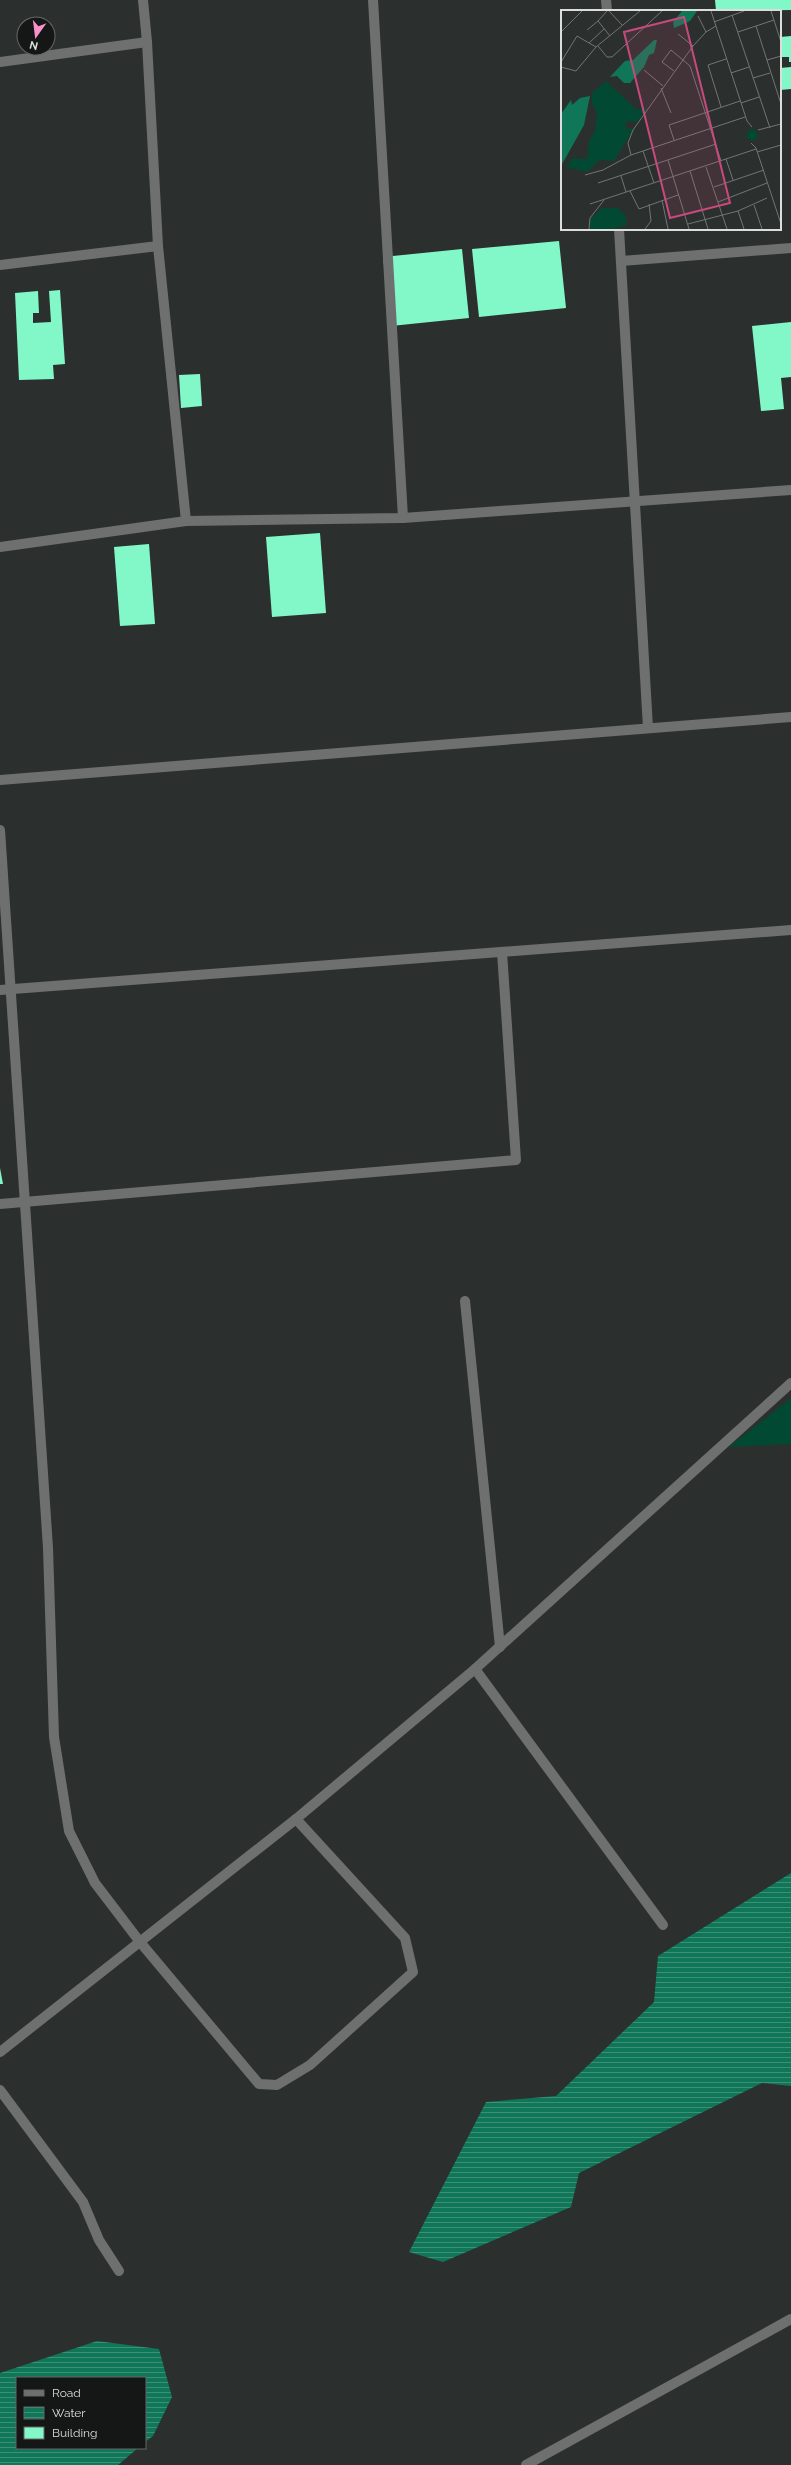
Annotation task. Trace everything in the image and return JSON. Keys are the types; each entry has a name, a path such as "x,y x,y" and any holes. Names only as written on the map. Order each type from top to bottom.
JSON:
{"street":[{"path":"142,0 147,42 158,246 186,521"},
{"path":"373,0 403,518"},
{"path":"606,0 607,10"},
{"path":"0,62 147,42"},
{"path":"619,230 648,728"},
{"path":"0,265 158,246"},
{"path":"621,260 791,248"},
{"path":"0,547 186,521 403,518 791,490"},
{"path":"0,780 791,716"},
{"path":"0,830 48,1548 54,1737 69,1831 95,1883 140,1942 259,2084 277,2085 310,2065 413,1972 405,1938 296,1819"},
{"path":"0,990 791,930"},
{"path":"0,1204 516,1160 502,952"},
{"path":"465,1301 500,1647"},
{"path":"0,2052 296,1819 475,1669 791,1383"},
{"path":"475,1669 663,1925"},
{"path":"0,2090 83,2202 99,2240 119,2270"},
{"path":"526,2465 791,2319"}],"shaded area":[{"path":"791,1398 791,1444 729,1447"}],"water":[{"path":"791,1873 791,2086 762,2083 579,2173 571,2207 443,2262 409,2252 486,2102 556,2096 654,2002 658,1956"},
{"path":"97,2341 159,2349 172,2397 153,2436 146,2441 146,2377 16,2377 16,2449 137,2449 118,2465 0,2465 0,2373"}],"building":[{"path":"715,0 791,0 791,10 716,10"},
{"path":"791,36 791,62 789,62 789,57 781,57 781,37"},
{"path":"791,67 791,89 781,90 781,68"},
{"path":"559,241 566,308 479,317 472,249"},
{"path":"462,249 469,318 391,326 383,257"},
{"path":"60,290 65,364 53,365 54,379 19,380 15,293 38,291 39,313 33,313 33,323 51,322 49,291"},
{"path":"791,322 791,377 781,378 784,409 761,411 752,326"},
{"path":"200,374 202,406 181,408 179,375"},
{"path":"320,533 326,613 272,617 266,537"},
{"path":"149,544 155,624 120,626 114,547"},
{"path":"0,1168 3,1184 0,1184"}]}
